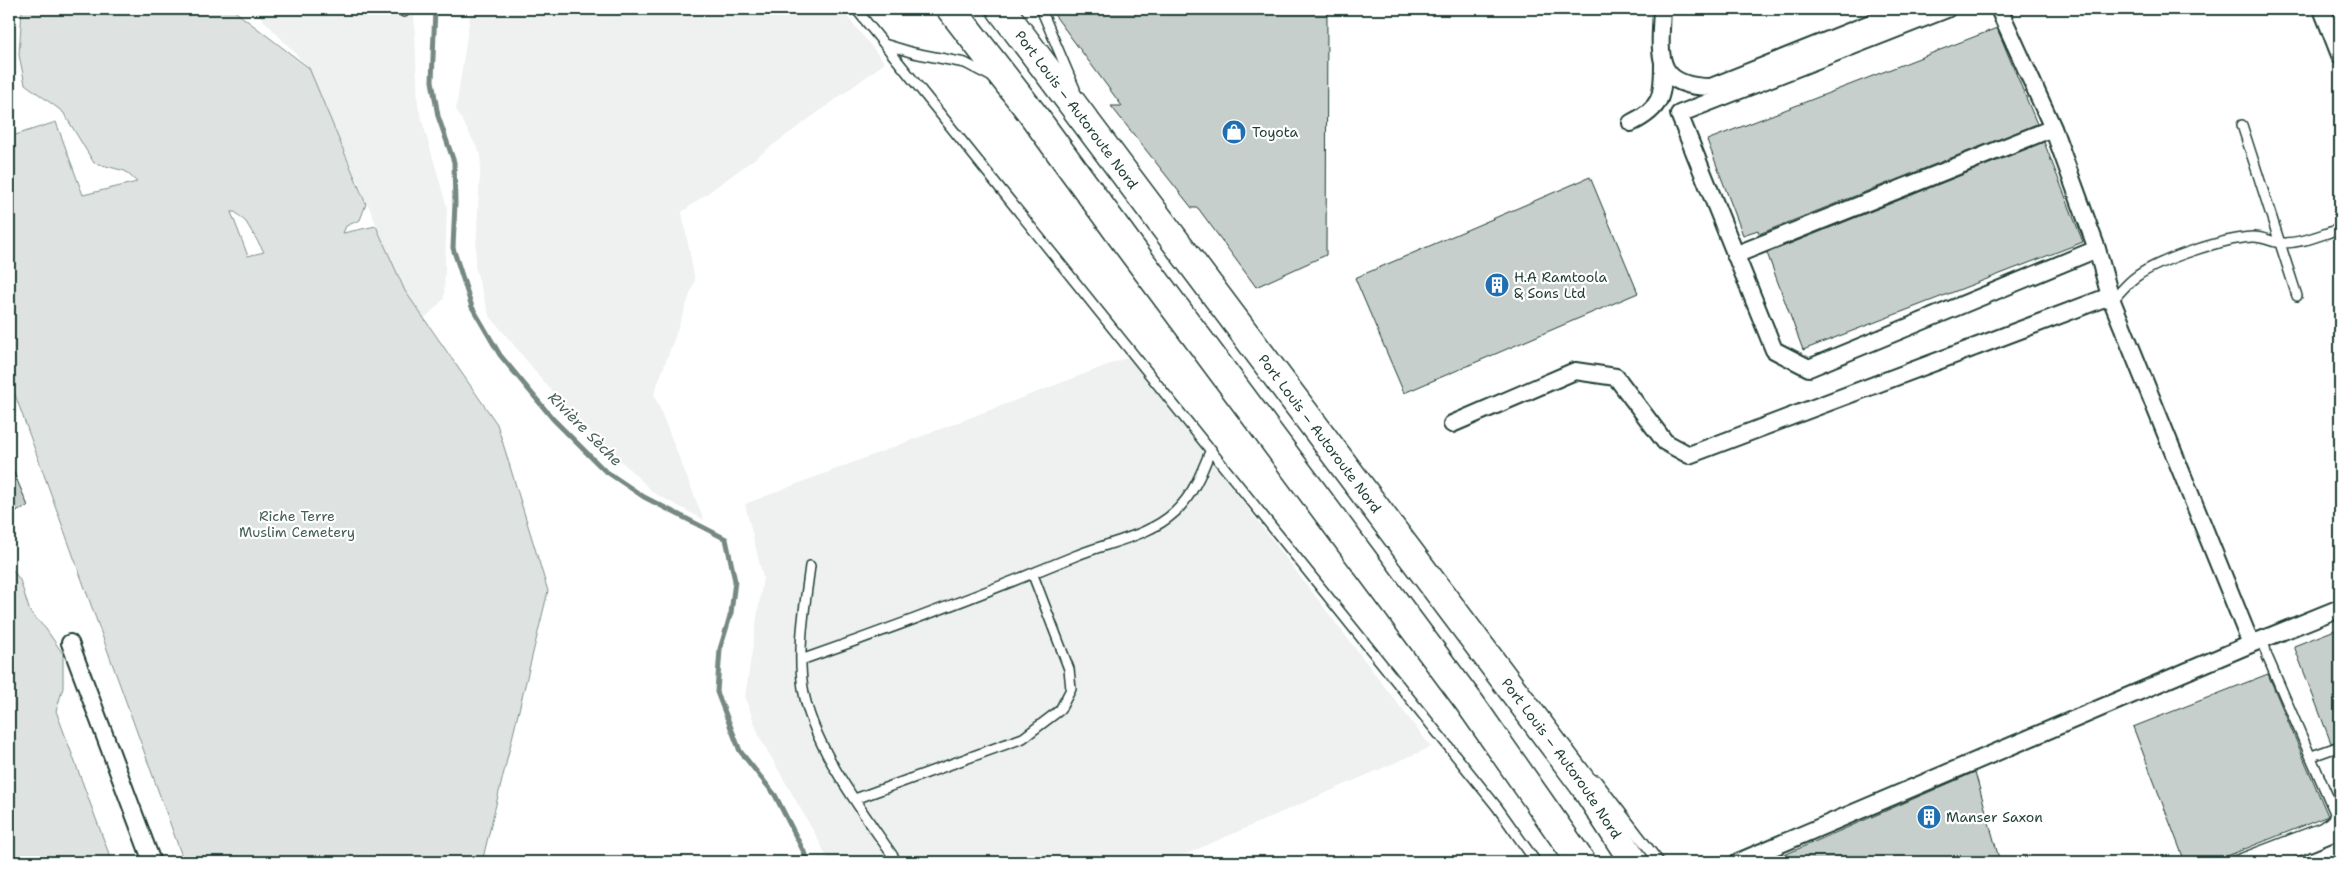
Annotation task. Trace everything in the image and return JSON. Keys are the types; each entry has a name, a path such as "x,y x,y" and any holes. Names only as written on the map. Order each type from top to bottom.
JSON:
{"highway":[{"path":"950,9 1031,112 1469,702 1581,862"},
{"name":"Port Louis – Autoroute Nord","path":"1001,9 1584,785 1634,862"}],"street":[{"path":"1631,123 1648,115 1659,103 1663,89 1662,9"},
{"path":"1663,64 1670,77 1682,84 1711,87 1906,9"},
{"path":"1947,9 1679,114 1774,350 1809,368 2097,249"},
{"path":"1999,9 2053,128 2097,249 2111,298 2257,641"},
{"path":"2322,9 2340,55"},
{"path":"1735,255 2053,128"},
{"path":"1452,424 1575,371 1616,377 1665,442 1689,455 2111,298"},
{"path":"1738,862 2257,641 2340,608"},
{"path":"70,643 152,862"},
{"path":"2262,862 2340,830"}],"lane":[{"path":"856,9 1211,449 1497,808 1536,862"},
{"path":"1041,9 1094,133"},
{"path":"884,44 914,53 965,63 994,78 1031,112"},
{"path":"2242,125 2297,296"},
{"path":"2111,298 2146,270 2206,247 2252,237 2280,243 2292,242 2340,229"},
{"path":"801,660 1033,574 1076,556 1137,535 1161,523 1176,511 1193,490 1211,449"},
{"path":"810,566 801,660 803,688 809,713 822,744 855,799 897,862"},
{"path":"855,799 1023,738 1060,710 1072,689 1069,669 1033,574"},
{"path":"2232,862 2321,828 2333,820 2335,813 2312,756 2267,656 2257,641"},
{"path":"1498,670 1553,726"},
{"path":"2312,756 2340,746"},
{"path":"1590,771 1659,862"}],"shaded area":[{"path":"253,9 414,9 418,106 447,207 444,299 423,320 405,291 309,68"},
{"path":"471,9 841,9 885,63 682,212 695,281 654,394 704,520 654,493 564,406 489,315 475,267 481,155 456,109"},
{"path":"1131,356 1431,747 1168,862 829,862 818,839 760,738 745,697 763,578 745,504"}],"green space":[{"name":"Riche Terre Muslim Cemetery","path":"22,9 232,9 309,68 366,204 360,220 346,226 343,233 376,226 405,291 497,424 548,591 482,862 184,862 9,378 9,137 56,122 83,195 137,182 125,171 94,163 63,112 25,84 19,55","holes":["231,212 235,212 246,222 264,252 248,256"]},
{"path":"9,565 20,580 30,612 46,629 63,654 63,688 56,711 112,862 9,862"}],"building":[{"name":"Toyota","path":"1050,9 1327,9 1326,255 1256,287 1198,208 1192,208 1111,106 1122,106"},
{"path":"1997,28 2037,124 1759,234 1758,230 1743,235 1707,140"},
{"path":"2044,142 2083,242 1803,350 1767,253"},
{"name":"H.A Ramtoola & Sons Ltd","path":"1590,177 1638,293 1404,393 1355,278"},
{"path":"9,461 28,506 9,514"},
{"path":"2340,628 2340,740 2331,743 2294,646"},
{"path":"2268,674 2328,816 2212,862 2185,862 2133,727"},
{"name":"Manser Saxon","path":"1975,772 2000,862 1768,862"}],"waterway":[{"name":"Rivière Sèche","path":"435,9 432,81 438,116 454,162 453,248 472,307 500,355 553,419 604,470 644,497 726,539 735,581 731,613 720,649 717,692 740,751 775,795 809,862"}],"place":[{"name":"Toyota","path":"1234,132"},
{"name":"H.A Ramtoola & Sons Ltd","path":"1497,285"},
{"name":"Manser Saxon","path":"1929,817"}]}
